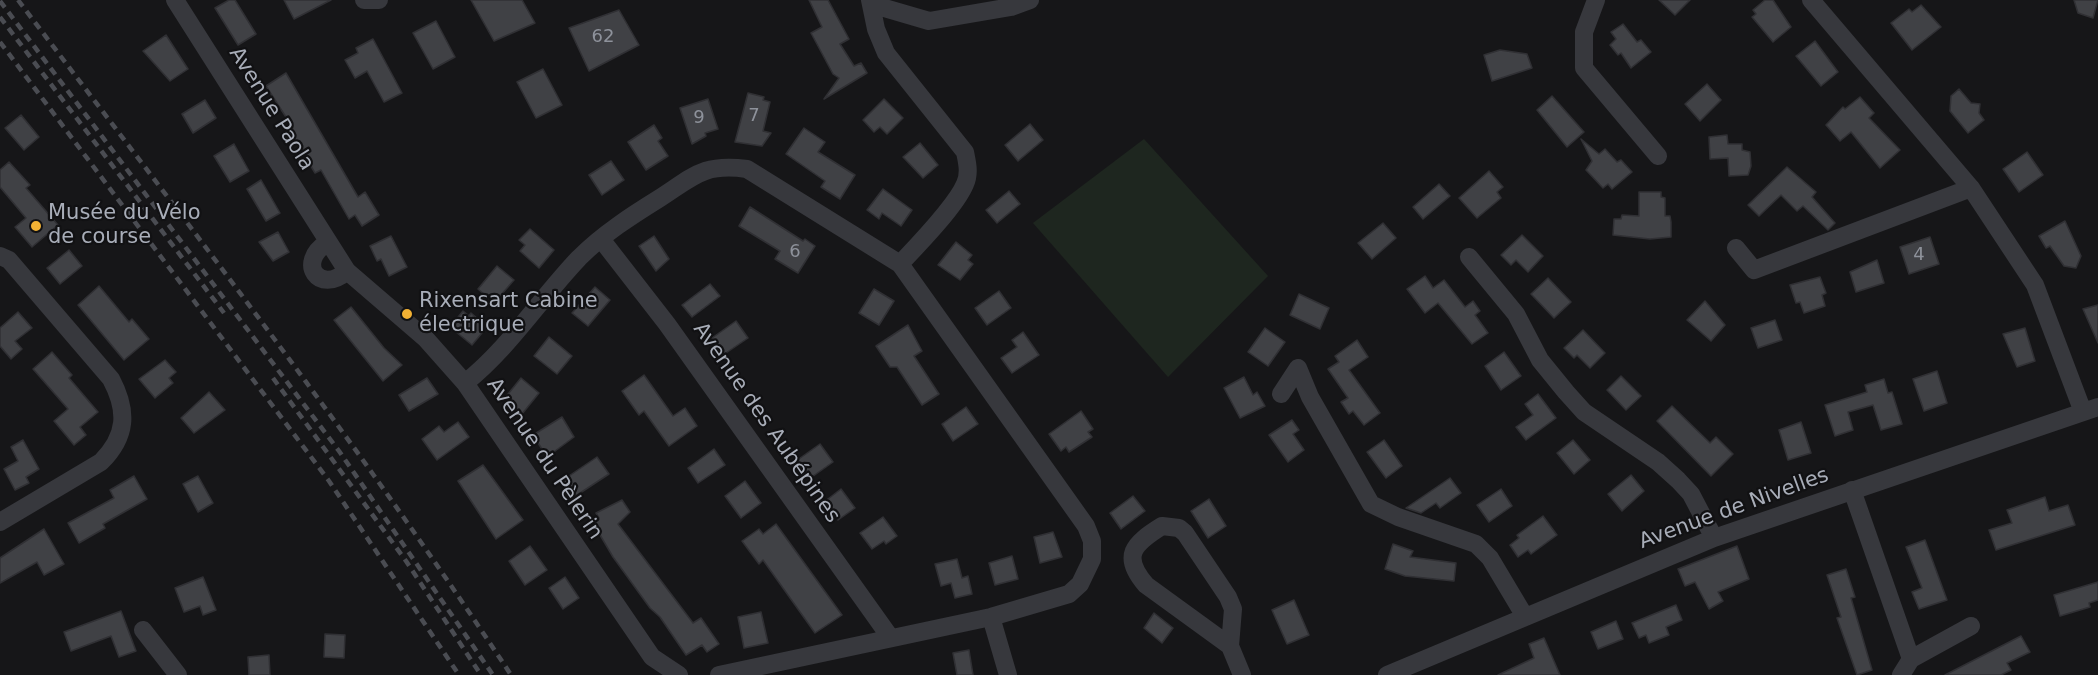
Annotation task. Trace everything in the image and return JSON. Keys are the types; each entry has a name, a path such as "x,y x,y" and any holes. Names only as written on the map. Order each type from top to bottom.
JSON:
{"street":[{"name":"Avenue Paola","path":"175,0 327,243 347,271 426,339 465,383"},
{"path":"719,675 991,617 1069,594 1089,571 1092,541 1086,526 900,264 925,238 965,184 968,169 965,152 885,53 876,29 871,2 929,21 1011,7 1030,0"},
{"path":"1596,0 1584,32 1584,69 1658,156"},
{"path":"1811,0 1971,188 2035,285 2090,409"},
{"name":"Avenue du Pèlerin","path":"679,675 652,657 465,383 487,366 580,258 601,239 618,224 704,169 725,166 747,169 900,264"},
{"path":"1736,248 1754,270 1971,188"},
{"name":"Avenue des Aubépines","path":"601,239 667,324 890,637"},
{"path":"327,243 315,254 312,269 315,275 325,281 334,280 347,271"},
{"path":"0,256 9,260 111,379 121,398 123,417 117,442 101,462 0,522"},
{"path":"1469,257 1516,314 1540,360 1566,392 1584,412 1658,462 1684,487 1702,512 1714,538"},
{"path":"1281,393 1298,368 1310,397 1371,504 1398,517 1476,544 1490,558 1524,615"},
{"name":"Avenue de Nivelles","path":"1392,674 1524,615 1714,538 2090,409"},
{"path":"1852,490 1911,659"},
{"path":"1230,646 1154,591 1136,573 1131,557 1133,549 1151,532 1161,526 1172,526 1179,528 1191,543 1233,609 1230,646 1242,675"},
{"path":"991,617 1008,675"},
{"path":"1900,675 1911,659 1971,626"},
{"path":"143,630 178,675"}],"shaded area":[{"path":"1144,139 1268,276 1168,377 1033,223"}],"building":[{"path":"229,0 235,0 256,34 238,45 215,8"},
{"path":"284,0 331,0 294,19"},
{"path":"471,0 522,0 535,23 494,41"},
{"path":"809,0 828,0 849,39 840,44 854,66 861,63 867,73 824,99 839,78 833,74 811,33 822,27"},
{"path":"1659,0 1690,0 1675,15"},
{"path":"1765,0 1773,0 1791,27 1773,42 1752,17 1756,14 1753,10"},
{"path":"2074,0 2098,0 2093,18 2078,13"},
{"path":"1921,5 1941,27 1912,50 1891,23 1909,9 1912,12"},
{"path":"619,10 639,45 589,71 569,28"},
{"path":"436,21 455,57 433,69 413,33"},
{"path":"1623,24 1637,42 1641,40 1651,52 1631,68 1621,53 1618,55 1610,45 1616,39 1611,32"},
{"path":"166,35 188,69 170,81 143,51"},
{"path":"373,39 402,93 384,102 367,71 355,78 345,60 358,53 356,48"},
{"path":"1815,41 1838,72 1821,86 1796,56"},
{"path":"1500,50 1527,54 1532,68 1492,81 1484,55"},
{"path":"543,69 562,105 536,118 517,82"},
{"path":"286,73 358,197 365,192 379,215 362,226 355,215 349,219 321,170 315,173 289,130 293,128 266,86"},
{"path":"1707,84 1721,100 1700,121 1685,104"},
{"path":"1959,89 1971,103 1980,104 1979,113 1984,120 1968,133 1950,111 1951,96"},
{"path":"748,93 764,97 763,100 770,102 763,131 771,133 762,146 735,142"},
{"path":"1552,96 1584,132 1567,147 1537,110"},
{"path":"1860,97 1874,113 1869,118 1900,150 1880,168 1851,132 1840,141 1826,125 1843,107 1845,109"},
{"path":"708,99 718,129 705,133 706,136 692,144 680,108"},
{"path":"884,99 903,118 887,134 880,127 874,132 863,120"},
{"path":"205,100 216,118 193,133 182,114"},
{"path":"21,115 39,137 24,150 5,128"},
{"path":"1030,124 1043,140 1018,161 1005,145"},
{"path":"654,125 662,138 658,141 668,156 646,170 628,142"},
{"path":"804,128 825,142 818,152 855,175 840,199 821,187 825,181 786,154"},
{"path":"1727,135 1728,144 1742,144 1742,150 1750,152 1751,166 1748,175 1729,176 1728,158 1710,159 1709,137"},
{"path":"1581,139 1599,154 1605,149 1617,162 1621,160 1632,172 1612,189 1608,184 1603,188 1586,170 1592,161"},
{"path":"920,143 938,165 923,178 903,157"},
{"path":"234,144 249,171 230,182 214,156"},
{"path":"2027,152 2043,175 2019,192 2003,169"},
{"path":"611,161 624,180 602,195 589,175"},
{"path":"9,162 30,185 26,188 58,225 32,247 15,227 26,218 0,187 0,170"},
{"path":"1787,167 1816,192 1812,197 1835,223 1828,230 1803,206 1797,211 1781,195 1759,216 1748,205"},
{"path":"1489,171 1503,187 1497,192 1501,198 1477,218 1459,198"},
{"path":"261,180 280,213 266,221 247,189"},
{"path":"1439,184 1450,196 1423,219 1413,207"},
{"path":"883,189 912,210 901,226 882,213 879,219 867,210"},
{"path":"1009,191 1020,204 997,223 986,210"},
{"path":"1639,192 1661,192 1661,197 1665,198 1665,216 1670,216 1671,237 1650,239 1613,235 1614,219 1621,219 1622,215 1639,216"},
{"path":"750,207 803,241 805,239 815,246 798,273 775,259 780,251 739,226"},
{"path":"2065,221 2081,256 2076,268 2064,266 2050,246 2046,248 2039,236"},
{"path":"1383,223 1396,238 1372,259 1358,243"},
{"path":"530,229 554,250 539,268 520,251 525,245 519,240"},
{"path":"278,232 289,252 273,261 259,242"},
{"path":"1522,235 1543,256 1528,272 1516,260 1511,265 1501,255"},
{"path":"391,236 407,267 389,276 381,259 377,261 370,246"},
{"path":"654,236 669,259 656,271 639,246"},
{"path":"1930,237 1939,264 1909,274 1900,247"},
{"path":"956,242 972,255 968,260 973,264 960,280 938,265"},
{"path":"69,250 82,266 60,284 47,268"},
{"path":"1877,260 1884,283 1856,292 1850,272"},
{"path":"497,266 514,280 494,303 478,289"},
{"path":"1425,276 1433,288 1444,280 1465,307 1473,301 1480,311 1475,315 1488,333 1472,344 1438,303 1425,313 1407,289"},
{"path":"1820,277 1826,293 1822,295 1825,306 1804,313 1800,302 1796,303 1790,285"},
{"path":"1548,278 1571,302 1554,318 1531,294"},
{"path":"710,284 720,296 692,317 682,305"},
{"path":"99,286 129,322 132,319 149,339 124,360 78,305"},
{"path":"595,287 610,300 588,326 572,313"},
{"path":"874,289 894,301 879,325 859,313"},
{"path":"999,291 1011,308 987,325 975,308"},
{"path":"1299,294 1329,308 1320,329 1290,315"},
{"path":"1705,301 1725,325 1711,341 1687,320"},
{"path":"2098,305 2098,343 2083,309"},
{"path":"351,307 384,348 402,365 383,381 334,320"},
{"path":"463,311 469,316 471,313 487,327 472,345 450,327"},
{"path":"18,312 32,328 15,341 22,349 11,359 0,346 0,328"},
{"path":"1775,320 1782,340 1758,348 1751,328"},
{"path":"736,321 748,338 723,355 712,338"},
{"path":"908,325 922,351 914,356 939,394 922,405 897,367 890,367 876,346"},
{"path":"1265,328 1285,342 1268,366 1248,352"},
{"path":"2025,328 2035,361 2017,367 2003,334"},
{"path":"1583,330 1605,353 1590,368 1577,355 1574,358 1564,348"},
{"path":"1023,332 1039,355 1012,373 1001,358 1017,347 1012,340"},
{"path":"549,337 572,356 557,374 534,356"},
{"path":"1357,340 1368,357 1349,370 1380,413 1364,425 1353,411 1349,414 1341,402 1348,398 1328,369 1339,362 1335,356"},
{"path":"52,352 72,375 69,378 98,412 80,427 86,435 74,445 54,421 68,409 33,369"},
{"path":"1504,352 1521,376 1501,390 1485,366"},
{"path":"165,360 176,372 169,378 173,383 155,398 139,379"},
{"path":"1937,371 1947,403 1924,411 1913,379"},
{"path":"644,375 673,416 685,408 697,426 669,446 644,411 639,415 622,391"},
{"path":"1621,376 1641,396 1626,410 1607,390"},
{"path":"1244,377 1253,395 1257,392 1265,406 1240,418 1224,388"},
{"path":"427,378 438,394 409,411 399,395"},
{"path":"521,378 539,393 522,414 504,399"},
{"path":"1884,379 1888,393 1892,392 1902,424 1881,430 1873,405 1848,412 1853,430 1835,436 1825,405 1867,392 1865,385"},
{"path":"209,392 225,410 194,433 181,418"},
{"path":"1538,394 1556,418 1526,440 1516,427 1533,415 1525,404"},
{"path":"1672,406 1710,443 1716,437 1733,454 1711,476 1657,421"},
{"path":"966,407 978,424 953,441 942,424"},
{"path":"1081,411 1093,429 1088,432 1092,437 1069,452 1066,447 1061,451 1049,434"},
{"path":"562,417 574,437 547,457 533,435"},
{"path":"1292,420 1299,430 1293,434 1304,450 1288,462 1269,435"},
{"path":"458,422 469,437 437,460 422,439 439,426 444,432"},
{"path":"1801,422 1811,453 1788,460 1779,430"},
{"path":"23,440 39,469 26,477 29,483 15,490 4,469 18,461 11,447"},
{"path":"1384,440 1402,466 1386,478 1367,452"},
{"path":"1573,440 1590,460 1574,474 1557,453"},
{"path":"820,444 833,462 809,479 796,461"},
{"path":"714,449 725,465 698,483 688,468"},
{"path":"597,457 609,474 574,497 563,480"},
{"path":"483,465 523,520 496,539 458,481"},
{"path":"1631,475 1644,491 1622,511 1608,494"},
{"path":"134,476 147,499 103,524 105,528 79,543 68,523 114,498 110,490"},
{"path":"198,476 213,503 198,512 183,484"},
{"path":"1450,478 1461,493 1440,508 1436,503 1421,513 1406,508"},
{"path":"745,481 761,503 741,518 725,496"},
{"path":"841,489 855,508 838,520 824,502"},
{"path":"1501,489 1512,506 1489,522 1477,505"},
{"path":"1133,496 1145,511 1121,529 1110,513"},
{"path":"2045,497 2049,511 2068,505 2075,525 1996,550 1989,530 2012,523 2007,510"},
{"path":"1209,499 1226,526 1208,538 1191,511"},
{"path":"622,500 630,512 618,524 693,623 701,618 719,644 707,652 702,645 686,655 660,617 650,608 613,557 593,523 599,518 596,513"},
{"path":"1543,516 1557,535 1531,554 1528,550 1518,557 1510,545 1519,538 1517,535"},
{"path":"883,517 897,536 886,544 884,541 872,549 860,533"},
{"path":"776,524 842,615 815,633 763,560 759,564 742,541 759,529 763,534"},
{"path":"44,529 64,564 44,575 37,562 0,583 0,558"},
{"path":"1053,532 1062,557 1040,563 1034,537"},
{"path":"1925,540 1947,600 1919,609 1912,592 1922,588 1906,547"},
{"path":"1393,544 1413,551 1410,557 1456,563 1454,581 1405,576 1385,569"},
{"path":"530,546 547,570 525,585 509,561"},
{"path":"1737,546 1749,579 1718,592 1723,601 1709,609 1695,582 1685,586 1678,569"},
{"path":"1012,556 1018,579 995,585 989,563"},
{"path":"957,559 962,578 968,576 972,594 955,598 951,583 941,586 935,564"},
{"path":"1846,569 1855,597 1851,598 1872,670 1857,675 1837,618 1841,617 1827,575"},
{"path":"203,577 216,610 203,615 200,606 184,612 175,588"},
{"path":"565,577 579,598 563,609 549,588"},
{"path":"2098,582 2098,600 2089,603 2090,607 2060,616 2054,595"},
{"path":"1294,600 1309,635 1287,644 1272,610"},
{"path":"1676,605 1682,620 1666,627 1669,635 1649,643 1646,635 1639,638 1632,623"},
{"path":"121,611 136,651 119,657 111,636 71,651 64,632"},
{"path":"761,612 768,643 744,648 738,617"},
{"path":"1154,613 1173,628 1162,643 1144,628"},
{"path":"1616,621 1623,639 1598,649 1591,632"},
{"path":"325,634 345,635 344,658 324,657"},
{"path":"2021,636 2030,652 2007,663 2011,670 2001,675 1945,675"},
{"path":"1544,638 1560,675 1498,675 1534,658 1529,644"},
{"path":"969,650 973,675 957,675 953,653"},
{"path":"269,655 270,675 249,675 248,657"}],"railway":[{"path":"18,0 332,418 453,588 511,675"},
{"path":"0,1 339,451 493,675"},
{"path":"0,17 224,313"},
{"path":"0,42 329,481 459,675"},
{"path":"273,378 406,561 481,675"}],"place":[{"name":"Musée du Vélo de course","path":"36,226"},
{"name":"Rixensart Cabine électrique","path":"407,314"}]}
